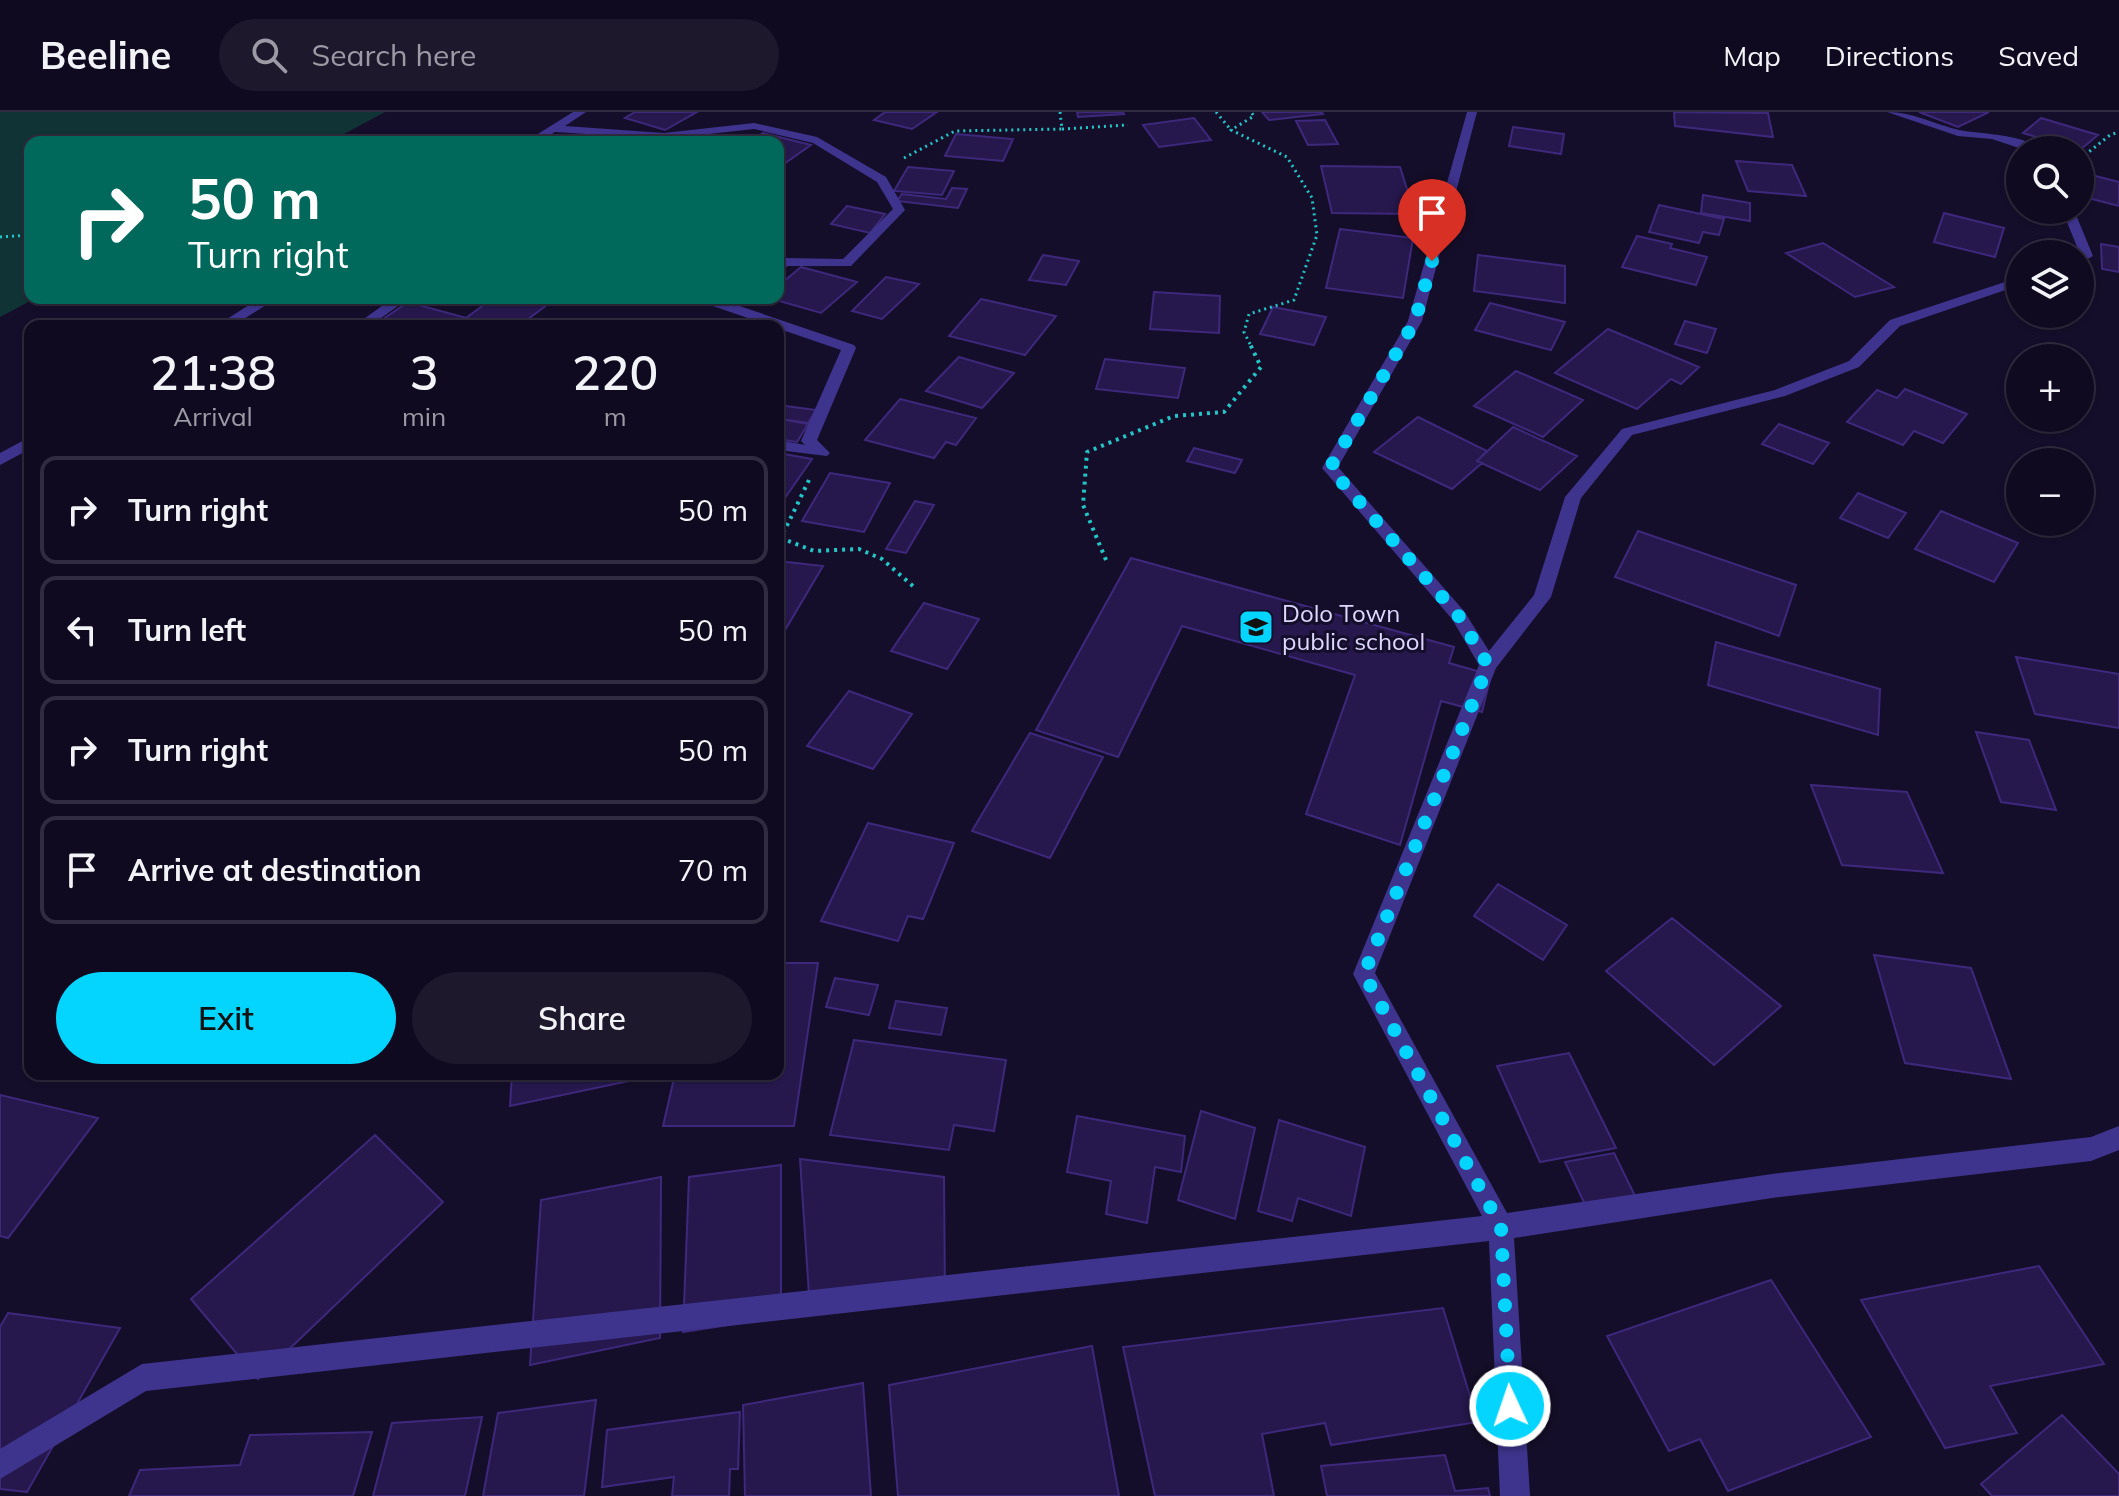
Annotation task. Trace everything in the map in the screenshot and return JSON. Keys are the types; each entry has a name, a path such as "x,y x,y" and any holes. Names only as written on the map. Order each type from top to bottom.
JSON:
{"street":[{"path":"541,136 581,112"},
{"path":"1472,112 1415,321 1330,468 1458,615 1488,665"},
{"path":"1892,112 1958,133 2006,140"},
{"path":"553,129 664,136 754,126 817,140 882,180 899,210 846,263 784,263"},
{"path":"1515,1496 1501,1227 1364,974 1488,665 1542,597 1573,497 1627,432 1780,393 1854,364 1895,323 2006,286"},
{"path":"233,320 260,304"},
{"path":"370,320 393,304"},
{"path":"721,304 767,320"},
{"path":"784,326 849,348 809,441 822,453"},
{"path":"0,460 24,446"},
{"path":"784,446 822,453"},
{"path":"0,1465 142,1378 1501,1227 1772,1186 2091,1149 2119,1138"}],"path":[{"path":"1060,112 1062,129"},
{"path":"1106,560 1083,505 1087,452 1174,416 1224,412 1261,367 1244,332 1249,314 1294,300 1317,235 1312,198 1287,157 1231,130 1216,112"},
{"path":"1231,130 1254,116 1251,112"},
{"path":"877,176 927,143 955,131 1128,125"},
{"path":"2094,148 2119,132"},
{"path":"0,237 24,235"},
{"path":"784,532 822,453"},
{"path":"784,539 814,551 859,549 882,559 913,586"}],"green space":[{"path":"0,112 385,112 340,136 24,136 25,304 0,317"}],"building":[{"path":"635,112 697,112 665,130 625,118"},
{"path":"885,112 937,112 912,129 874,120"},
{"path":"1077,112 1123,112 1124,114 1078,117"},
{"path":"1262,112 1322,112 1323,114 1269,120"},
{"path":"1674,112 1768,113 1773,137 1675,126"},
{"path":"1919,112 1989,112 1958,127"},
{"path":"1194,118 1211,140 1159,147 1143,125"},
{"path":"2041,118 2098,135 2094,138 2023,133"},
{"path":"1325,120 1338,144 1308,145 1296,121"},
{"path":"1513,127 1564,134 1561,154 1509,146"},
{"path":"956,134 1013,139 1003,161 945,156"},
{"path":"784,138 811,145 784,164"},
{"path":"1736,161 1792,165 1806,196 1748,191"},
{"path":"1321,166 1400,167 1415,214 1332,213"},
{"path":"908,167 954,171 942,195 894,191"},
{"path":"2094,176 2119,182 2119,206 2094,200"},
{"path":"952,188 967,189 958,208 897,201 902,194 946,199"},
{"path":"1703,195 1750,203 1750,221 1701,213"},
{"path":"1659,205 1724,219 1719,235 1703,232 1699,243 1649,232"},
{"path":"847,206 885,214 870,233 831,224"},
{"path":"1944,213 2004,228 1995,257 1934,242"},
{"path":"1340,229 1413,238 1403,298 1326,288"},
{"path":"1637,236 1707,257 1696,285 1622,267"},
{"path":"1823,243 1894,287 1855,297 1786,253"},
{"path":"2101,244 2119,247 2119,272 2102,269"},
{"path":"1043,255 1079,261 1066,285 1029,280"},
{"path":"1478,255 1565,266 1565,303 1474,291"},
{"path":"801,267 857,282 821,313 784,302 784,281"},
{"path":"886,277 919,284 882,319 852,311"},
{"path":"1154,292 1220,296 1219,333 1150,329"},
{"path":"981,299 1056,316 1025,355 949,336"},
{"path":"1490,303 1565,322 1551,350 1475,330"},
{"path":"405,304 466,318 485,304 548,304 527,320 382,320"},
{"path":"1273,307 1326,317 1314,345 1260,334"},
{"path":"1685,321 1716,329 1707,353 1675,344"},
{"path":"1608,329 1699,367 1681,384 1671,379 1637,409 1555,373"},
{"path":"959,357 1014,373 982,408 926,391"},
{"path":"1105,359 1185,368 1178,398 1096,389"},
{"path":"1516,371 1583,400 1543,437 1474,406"},
{"path":"1905,389 1967,414 1943,443 1914,431 1903,445 1847,422 1877,390 1897,398"},
{"path":"900,399 976,418 956,445 946,442 934,458 865,440"},
{"path":"784,406 816,410 808,423 784,419"},
{"path":"1418,417 1487,451 1477,461 1482,463 1452,489 1374,452"},
{"path":"784,420 808,424 797,442 784,440"},
{"path":"1779,424 1829,443 1813,464 1762,444"},
{"path":"1513,427 1577,456 1540,490 1477,461"},
{"path":"1194,448 1242,460 1235,473 1187,461"},
{"path":"784,454 812,459 784,499"},
{"path":"830,473 890,483 864,532 802,521"},
{"path":"1858,493 1906,513 1888,538 1840,518"},
{"path":"915,501 934,505 906,553 886,549"},
{"path":"1941,511 2018,543 1994,582 1915,549"},
{"path":"1638,531 1796,585 1779,636 1615,577"},
{"path":"1131,558 1454,647 1449,663 1491,675 1482,712 1441,701 1400,845 1306,814 1355,675 1182,626 1118,757 1036,730"},
{"path":"784,562 823,566 784,632"},
{"path":"924,603 979,619 947,669 891,651"},
{"path":"1716,642 1880,689 1878,735 1708,685"},
{"path":"2016,657 2119,674 2119,728 2035,714"},
{"path":"849,691 912,714 873,769 807,746"},
{"path":"1976,732 2029,740 2056,810 2001,802"},
{"path":"1030,733 1103,757 1050,858 972,831"},
{"path":"1811,785 1907,792 1943,873 1842,865"},
{"path":"868,823 954,843 923,919 908,916 898,941 821,921"},
{"path":"1498,884 1567,925 1543,960 1474,916"},
{"path":"1672,918 1781,1006 1714,1065 1606,971"},
{"path":"1874,955 1971,968 2011,1079 1905,1063"},
{"path":"784,963 818,963 794,1126 663,1126 674,1080 784,1080"},
{"path":"835,978 878,985 869,1015 826,1007"},
{"path":"896,1001 947,1008 941,1035 889,1028"},
{"path":"854,1040 1006,1060 994,1131 954,1125 949,1150 830,1135"},
{"path":"1569,1053 1616,1148 1540,1162 1497,1066"},
{"path":"512,1080 634,1080 510,1106"},
{"path":"0,1095 98,1118 8,1238 0,1236"},
{"path":"1201,1111 1255,1128 1235,1219 1178,1200"},
{"path":"1077,1116 1185,1136 1181,1172 1155,1167 1147,1223 1106,1214 1111,1181 1067,1172"},
{"path":"1279,1120 1365,1147 1351,1216 1298,1198 1292,1221 1258,1211"},
{"path":"375,1135 443,1202 258,1379 191,1299"},
{"path":"1614,1153 1638,1202 1589,1213 1565,1162"},
{"path":"800,1159 944,1177 945,1299 810,1310"},
{"path":"781,1165 781,1317 683,1332 689,1177"},
{"path":"661,1177 660,1338 530,1365 541,1200"},
{"path":"2039,1266 2104,1364 1990,1386 2017,1433 1945,1448 1861,1300"},
{"path":"1771,1280 1871,1437 1728,1491 1700,1439 1669,1451 1607,1336"},
{"path":"1443,1308 1478,1422 1331,1445 1325,1423 1262,1434 1274,1496 1155,1496 1123,1347"},
{"path":"8,1313 120,1328 27,1492 0,1489 0,1327"},
{"path":"1092,1346 1119,1496 898,1496 889,1385"},
{"path":"863,1383 871,1496 745,1496 743,1405"},
{"path":"596,1400 584,1496 483,1496 498,1413"},
{"path":"740,1412 738,1469 730,1469 729,1496 672,1496 674,1477 602,1487 607,1430"},
{"path":"2062,1415 2119,1474 2119,1496 1992,1496 1981,1484"},
{"path":"482,1417 465,1496 373,1496 392,1423"},
{"path":"372,1432 353,1496 129,1496 140,1470 240,1465 250,1435"},
{"path":"1445,1455 1455,1491 1488,1488 1490,1496 1327,1496 1321,1466"}],"place":[{"name":"Dolo Town public school","path":"1256,627"}],"route":[{"path":"1432,261 1415,321 1330,468 1458,615 1488,665 1364,974 1501,1227 1510,1406"}]}
